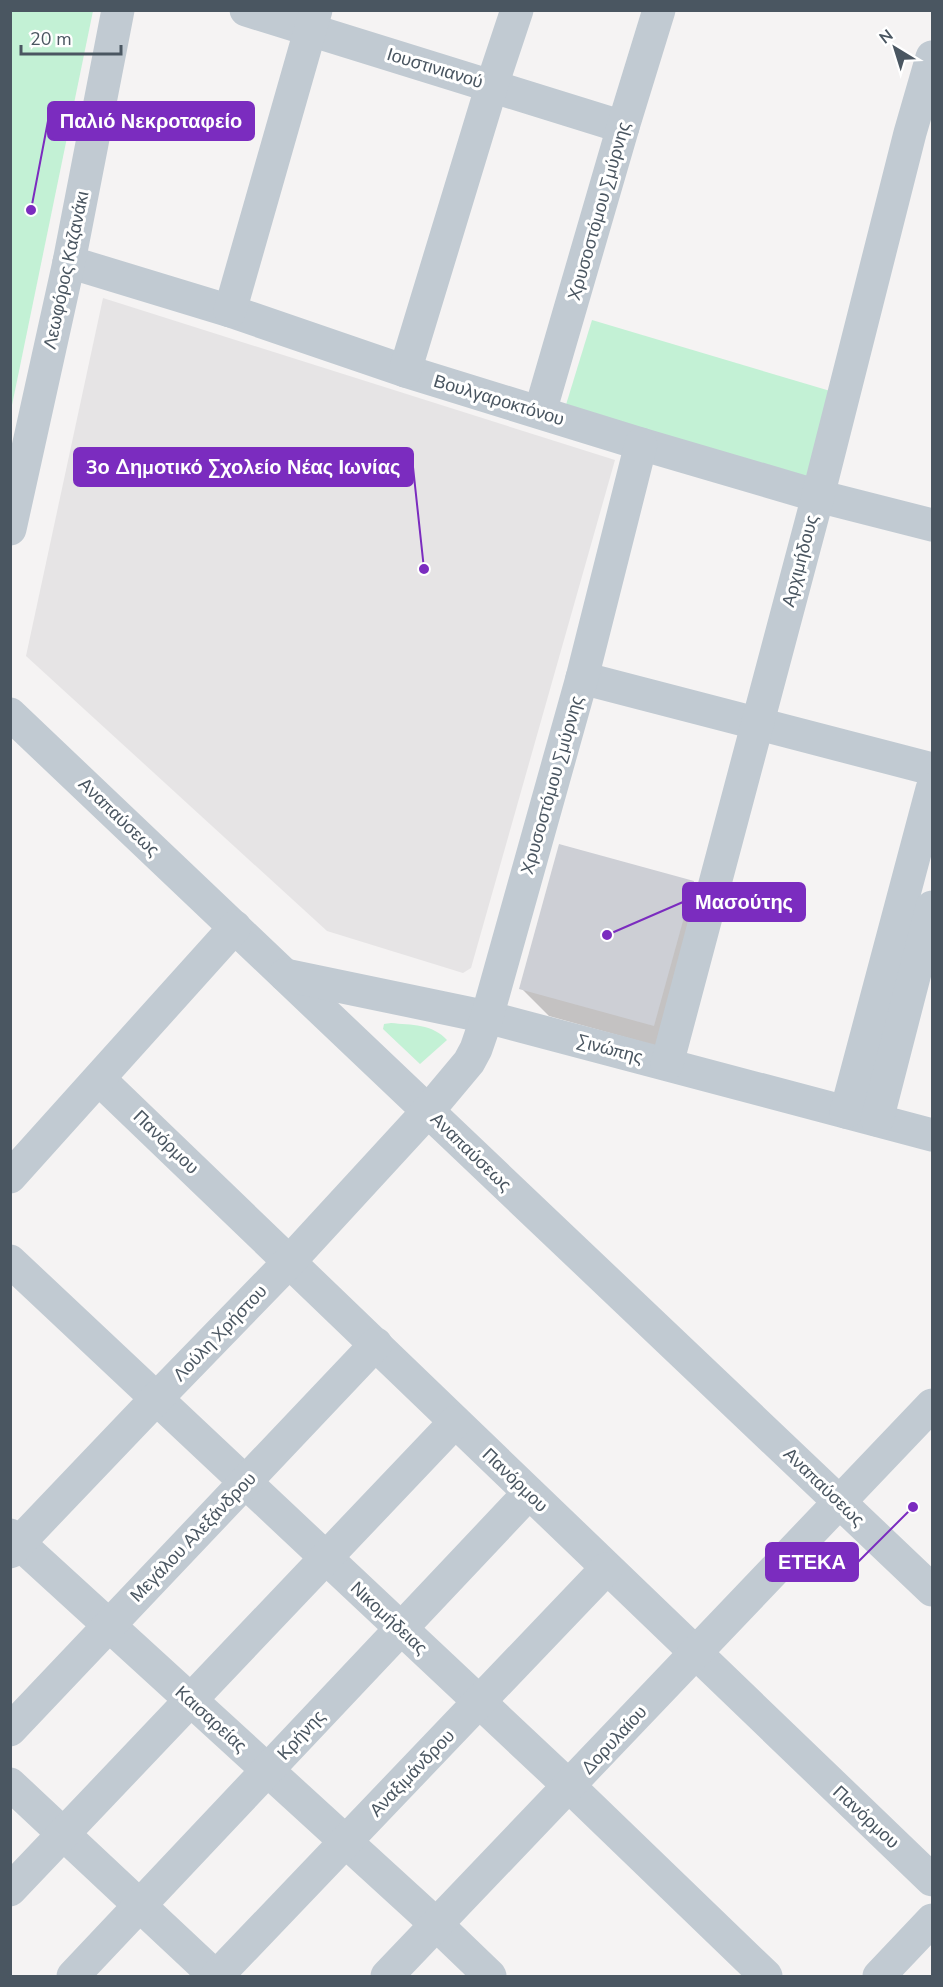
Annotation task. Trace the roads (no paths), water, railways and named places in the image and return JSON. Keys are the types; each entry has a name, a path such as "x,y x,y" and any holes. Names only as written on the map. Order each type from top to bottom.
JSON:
{"street":[{"name":"Λεωφόρος Καζανάκι","path":"10,528 69,262 118,10"},
{"name":"Ιουστινιανού","path":"246,10 314,20 492,85 623,127"},
{"path":"405,370 517,10"},
{"name":"Χρυσοστόμου Σμύρνης","path":"540,412 659,10"},
{"path":"230,311 314,20"},
{"name":"Αρχιμήδους","path":"667,1064 818,495 910,133 933,57"},
{"name":"Βουλγαροκτόνου","path":"69,262 230,311 405,370 641,444 818,495 933,525"},
{"name":"Χρυσοστόμου Σμύρνης","path":"428,1111 469,1062 487,1017 582,678 641,444"},
{"path":"582,678 933,769"},
{"name":"Αναπαύσεως","path":"10,714 933,1590"},
{"path":"846,1112 933,789"},
{"path":"877,1120 933,907"},
{"path":"10,1177 235,927"},
{"name":"Σινώπης","path":"285,975 487,1017 933,1135"},
{"name":"Πανόρμου","path":"99,1079 376,1344 695,1655 933,1880"},
{"name":"Λούλη Χρήστου","path":"13,1544 290,1261 428,1111"},
{"name":"Νικομήδειας","path":"10,1261 570,1787 766,1977"},
{"name":"Μεγάλου Αλεξάνδρου","path":"10,1730 376,1344"},
{"name":"Δορυλαίου","path":"387,1977 933,1405"},
{"path":"10,1890 455,1422"},
{"name":"Κρήνης","path":"73,1977 529,1494"},
{"name":"Καισαρείας","path":"13,1544 109,1625 437,1925 490,1977"},
{"name":"Αναξιμάνδρου","path":"216,1977 606,1569"},
{"path":"10,1784 216,1977"},
{"path":"879,1977 933,1920"}],"place":[{"name":"Παλιό Νεκροταφείο","path":"31,210"},
{"name":"3ο Δημοτικό Σχολείο Νέας Ιωνίας","path":"424,569"},
{"name":"Μασούτης","path":"607,935"},
{"name":"ΕΤΕΚΑ","path":"913,1507"}]}
